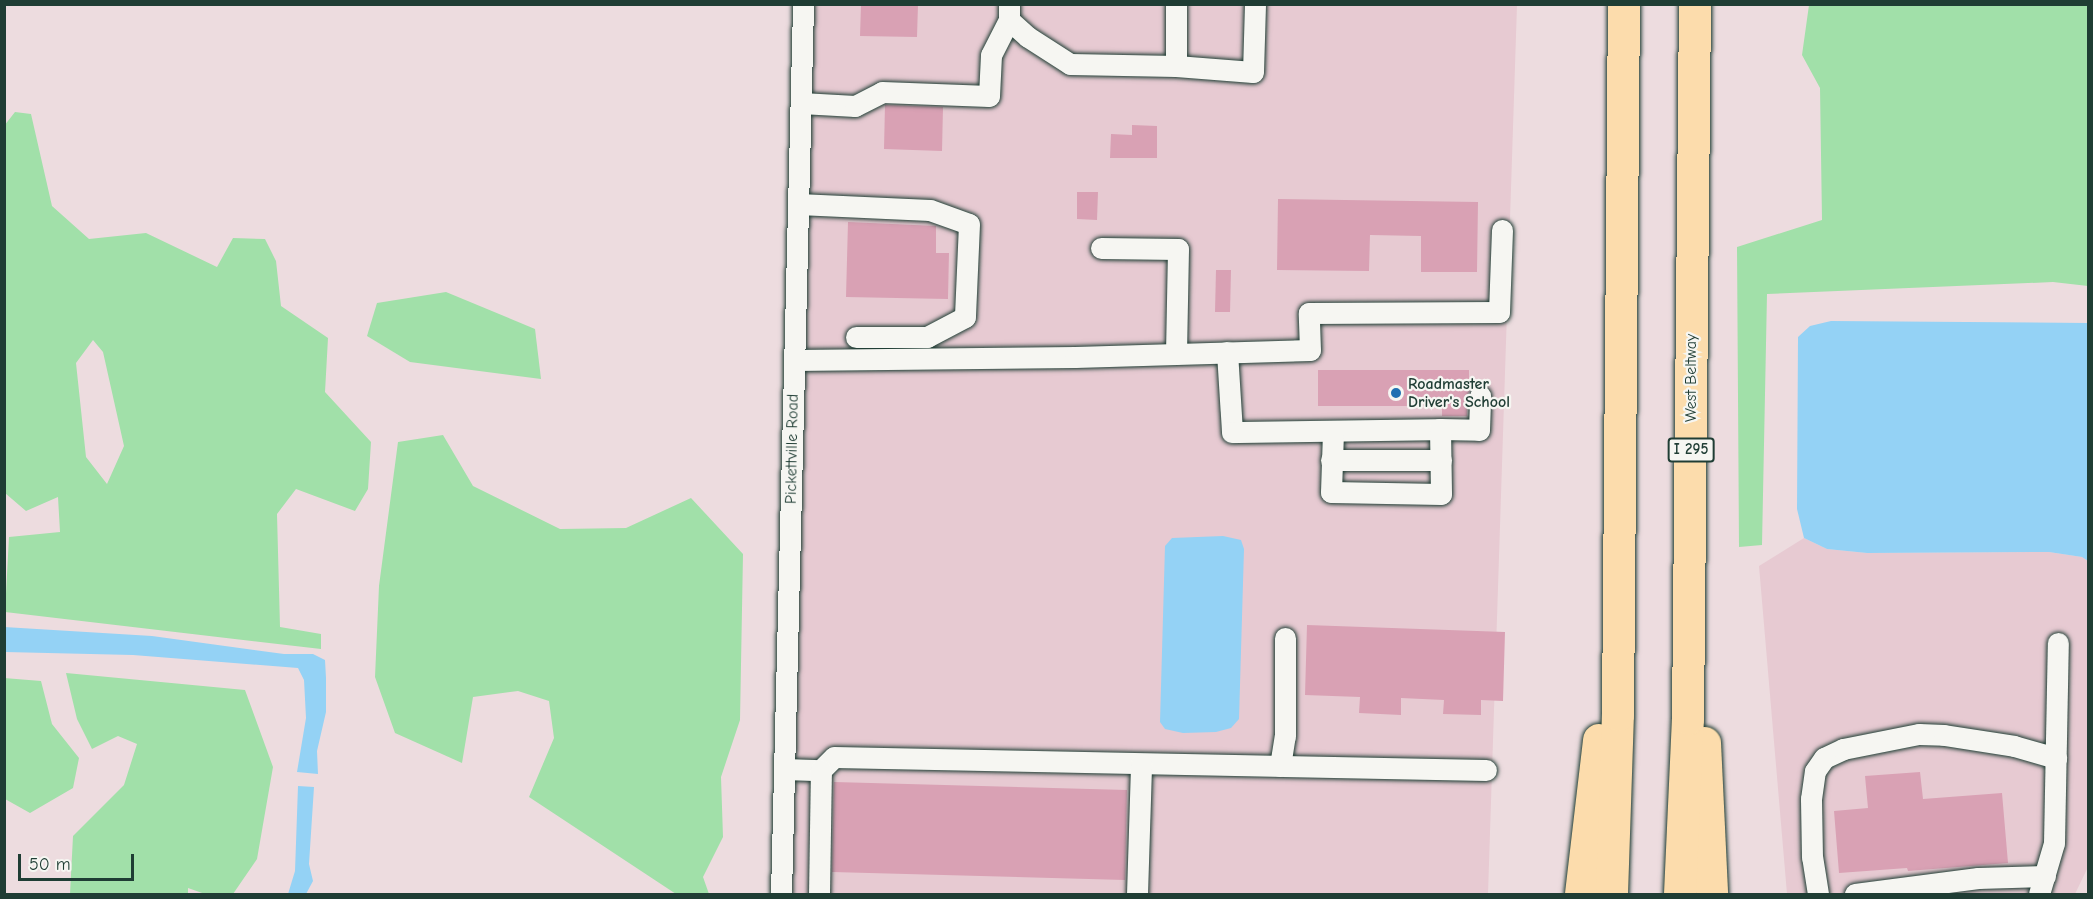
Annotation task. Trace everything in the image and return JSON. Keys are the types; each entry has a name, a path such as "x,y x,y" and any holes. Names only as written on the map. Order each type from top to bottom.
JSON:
{"highway":[{"path":"1612,894 1620,545 1624,4"},
{"name":"West Beltway","path":"1680,894 1688,719 1695,4"},
{"path":"1690,492 1702,569 1704,721 1712,894"},
{"path":"1581,894 1620,545"}],"street":[{"name":"Pickettville Road","path":"781,894 803,4"},
{"path":"1176,4 1176,66"},
{"path":"1009,12 1028,37 1070,64 1176,66 1253,72 1255,4"},
{"path":"801,104 855,106 882,92 988,96 991,55 1009,12"},
{"path":"798,204 930,210 969,224 965,317 927,337 856,337"},
{"path":"794,360 1310,351 1309,313 1499,312 1502,230"},
{"path":"1101,248 1178,249 1176,354"},
{"path":"1227,352 1232,432 1479,430 1480,396"},
{"path":"1333,430 1331,492 1441,494 1440,429"},
{"path":"1331,460 1441,460"},
{"path":"1280,766 1285,736 1285,638"},
{"path":"1855,894 1978,878 2042,885 2054,843 2058,643"},
{"path":"1818,894 1812,857 1811,799 1815,771 1824,758 1843,749 1919,734 1944,735 2014,746 2056,758"},
{"path":"819,894 821,770 834,757 1486,770"},
{"path":"1137,894 1141,764"},
{"path":"784,769 821,770"}],"shaded area":[{"path":"814,5 1517,5 1488,894 791,894"},
{"path":"1804,538 1827,549 1867,553 2049,552 2082,557 2088,561 2088,867 2075,894 1787,894 1759,566"}],"green space":[{"path":"1809,5 2088,5 2088,286 2053,282 1767,294 1762,545 1739,547 1737,247 1822,220 1820,88 1802,55"},
{"path":"15,112 31,114 52,206 89,239 146,233 217,267 233,238 265,239 276,261 281,306 328,338 325,392 371,442 368,489 355,511 296,489 277,514 280,627 321,634 321,649 5,612 9,537 60,532 58,497 26,511 5,493 4,126","holes":["93,340 103,352 124,446 107,484 86,457 76,363"]},
{"path":"446,292 535,329 541,379 410,362 367,336 377,303"},
{"path":"443,435 473,486 560,529 626,528 691,498 743,554 740,720 721,777 723,837 703,877 709,894 676,894 529,797 554,738 549,701 518,691 473,697 462,763 395,733 375,677 379,586 398,442"},
{"path":"66,673 245,690 273,767 257,859 233,894 205,894 188,888 188,894 70,894 73,836 124,785 137,744 118,736 92,749 77,719"},
{"path":"4,678 41,681 52,724 79,758 73,788 30,813 5,799"}],"water":[{"path":"1831,321 2088,323 2088,561 2082,557 2049,552 1867,553 1827,549 1804,538 1797,509 1798,337 1810,326"},
{"path":"1223,536 1241,540 1244,549 1239,719 1231,728 1216,732 1183,733 1165,729 1160,722 1165,546 1172,538"},
{"path":"4,627 152,636 284,654 313,654 325,660 326,678 326,712 317,751 318,774 297,772 306,718 304,680 298,668 133,655 5,652"},
{"path":"298,786 314,787 309,864 313,881 306,894 288,894 295,871"}],"building":[{"path":"861,4 918,4 917,37 860,36"},
{"path":"885,105 943,107 942,151 884,149"},
{"path":"1132,125 1157,126 1157,158 1110,158 1111,134 1132,135"},
{"path":"1077,192 1098,192 1097,220 1077,219"},
{"path":"1278,199 1478,202 1477,272 1421,272 1421,236 1370,235 1369,271 1277,270"},
{"path":"848,222 936,226 936,253 949,253 948,299 846,297"},
{"path":"1216,270 1231,270 1230,312 1215,312"},
{"name":"Roadmaster Driver's School","path":"1318,370 1469,370 1469,386 1473,386 1467,395 1467,416 1442,416 1442,406 1318,406"},
{"path":"1307,625 1505,632 1503,701 1481,700 1481,715 1443,714 1444,700 1401,698 1401,715 1359,713 1360,697 1305,695"},
{"path":"1920,772 1923,799 2002,793 2008,863 1908,871 1907,868 1839,873 1834,811 1868,808 1865,776"},
{"path":"834,782 1127,790 1125,880 832,872"}],"place":[{"name":"Roadmaster Driver's School","path":"1396,393"}]}
